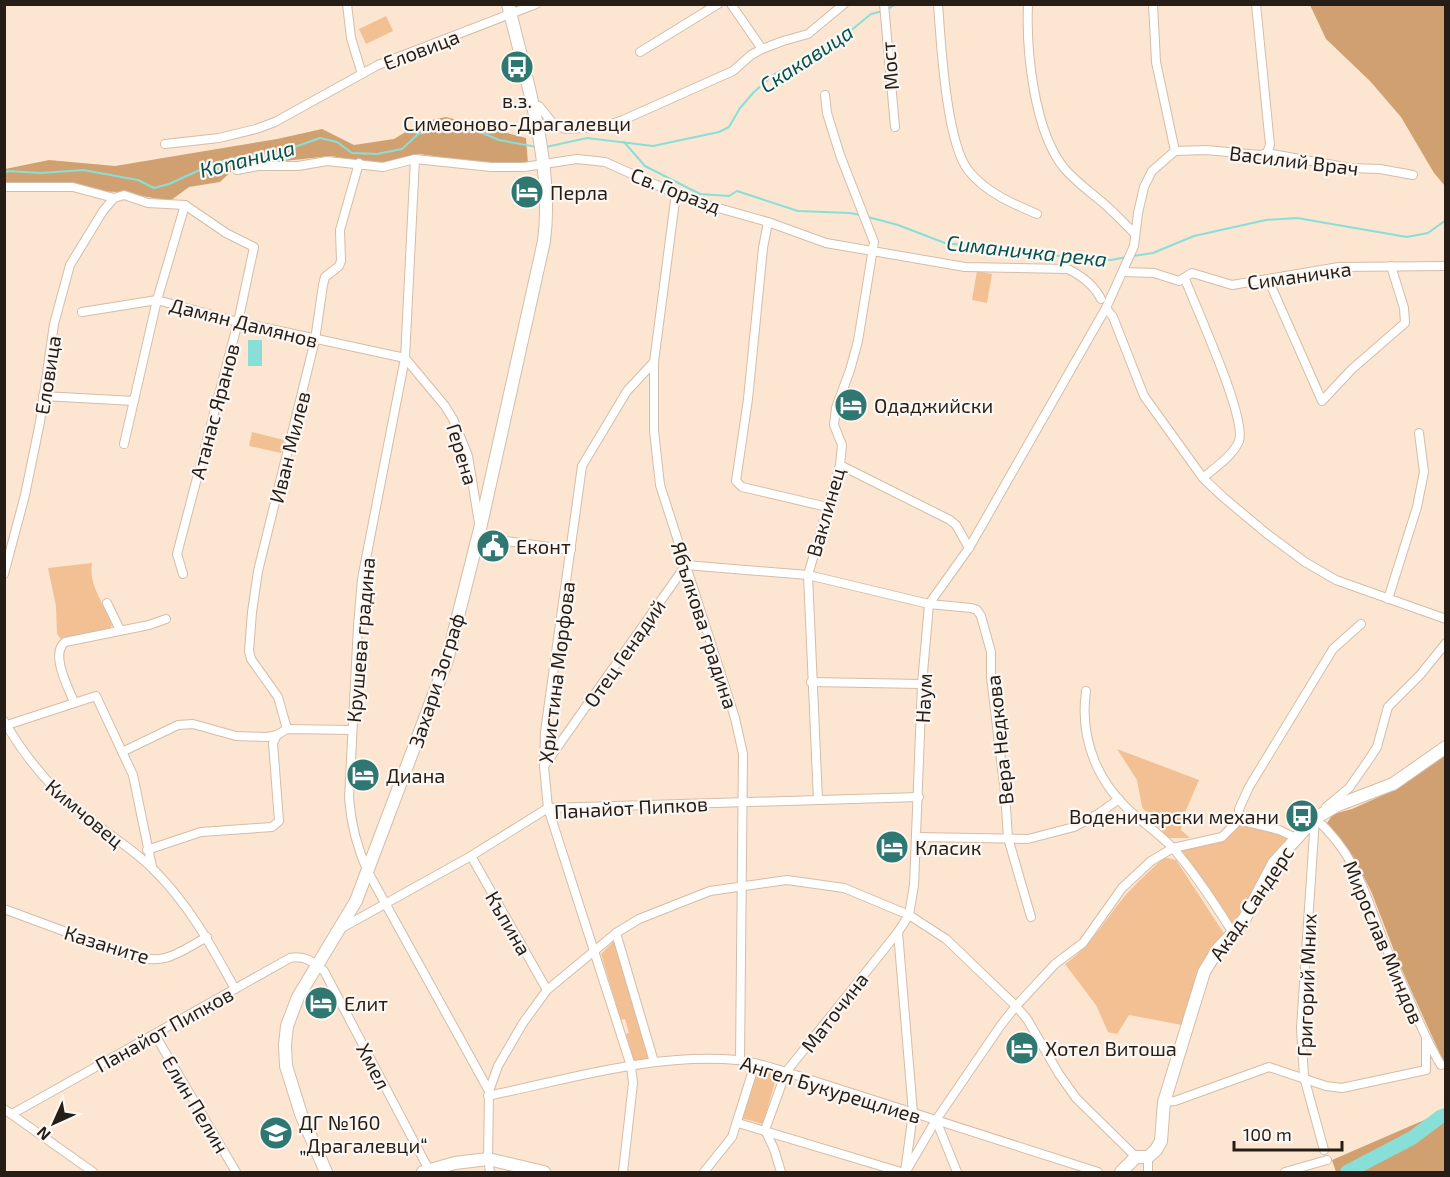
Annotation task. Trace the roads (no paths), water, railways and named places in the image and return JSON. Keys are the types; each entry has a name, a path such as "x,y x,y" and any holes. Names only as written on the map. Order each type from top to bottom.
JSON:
{"street":[{"path":"347,4 351,38 363,74"},
{"name":"Еловица","path":"165,144 219,138 275,122 378,65 509,9 536,4"},
{"path":"640,52 718,4"},
{"path":"730,4 762,49"},
{"path":"532,106 539,106 555,126 566,129 603,127 733,71 751,55 762,49 808,34 844,4"},
{"path":"938,4 942,56 957,151 968,170 981,182 1007,201 1037,214"},
{"path":"1028,4 1029,58 1042,125 1052,150 1063,167 1135,234"},
{"path":"687,565 808,575 929,604 969,548 1106,308 1134,246 1144,187 1152,171 1174,151 1156,62 1153,4"},
{"path":"1256,4 1270,145 1267,153"},
{"name":"Мост","path":"884,5 895,127"},
{"name":"Захари Зограф","path":"326,1173 301,1114 286,1066 287,1026 292,1011 317,964 356,901 447,660 479,533 544,241 548,200 543,159 509,9"},
{"name":"Ваклинец","path":"818,800 808,575 840,465 842,445 834,426 836,408 858,341 874,242 840,155 827,113 825,95"},
{"name":"Василий Врач","path":"1174,151 1206,150 1260,155 1267,153 1350,168 1413,175"},
{"name":"Св. Горазд","path":"237,170 258,166 298,166 327,161 383,167 415,159 491,167 534,167 543,159 605,162 690,200 768,222 826,243 965,267 1068,269 1079,275 1097,291 1101,299"},
{"name":"Крушева градина","path":"415,159 405,358 362,579 351,730 349,798 351,821 358,851 488,1093"},
{"name":"Иван Милев","path":"287,729 278,697 251,659 249,651 251,621 258,572 315,340 326,277 339,266 341,261 340,230 359,164"},
{"path":"4,187 73,187 114,198 124,195 148,203 185,206 157,300 124,444"},
{"name":"Ябълкова градина","path":"676,193 654,362 654,431 660,485 735,718 743,754 740,1060"},
{"name":"Еловица","path":"4,574 25,495 54,324 70,266 103,211 114,198"},
{"name":"Атанас Яранов","path":"183,574 177,554 238,322 254,247 226,233 185,206"},
{"path":"768,222 763,249 748,399 736,481 742,487 827,507"},
{"path":"1268,279 1322,401 1352,369 1406,323 1404,308 1391,266"},
{"name":"Симаничка","path":"1123,272 1154,273 1179,281 1192,273 1232,285 1339,267 1446,266"},
{"path":"1185,279 1230,393 1240,427 1238,444 1234,450 1203,478"},
{"name":"Дамян Дамянов","path":"82,312 157,300 238,322 405,358"},
{"path":"1106,308 1113,317 1144,396 1203,478 1222,498 1305,562 1335,580 1446,619"},
{"name":"Герена","path":"405,358 446,406 453,419 468,456 479,533"},
{"name":"Христина Морфова","path":"623,1173 633,1083 631,1066 548,808 544,766 545,732 582,466 627,391 654,362"},
{"path":"43,396 134,400"},
{"path":"1388,599 1417,507 1424,472 1419,433"},
{"path":"840,465 950,520 956,525 969,548"},
{"path":"479,533 571,549"},
{"name":"Отец Генадий","path":"544,766 687,565"},
{"path":"107,603 120,630"},
{"name":"Наум","path":"898,932 909,915 914,885 922,684 929,604"},
{"name":"Вера Недкова","path":"929,604 971,608 977,610 981,616 991,652 991,677 1008,838 1031,917"},
{"path":"74,702 57,656 59,646 64,642 149,625 166,619"},
{"path":"904,1173 936,1120 1016,1006 1055,964 1083,943 1122,888 1151,861 1173,848 1222,837 1239,820 1239,809 1249,787 1333,649 1361,624"},
{"path":"1315,818 1354,782 1377,747 1388,707 1420,675 1446,644"},
{"path":"811,682 922,684"},
{"path":"1086,692 1085,724 1090,749 1105,783 1119,799 1173,848 1233,933"},
{"name":"Кимчовец","path":"123,752 96,696 6,723 38,771 57,792 152,868 192,914 235,989"},
{"path":"152,868 133,775 123,752 178,725 193,724 236,736 267,737 277,735 287,729 351,730"},
{"path":"147,850 201,832 272,827 279,821 273,742 277,735"},
{"name":"Акад. Сандерс","path":"1121,1173 1142,1157 1156,1150 1161,1142 1164,1102 1204,972 1218,949 1233,933 1251,907 1270,869 1315,818 1338,805 1393,784 1446,747"},
{"name":"Панайот Пипков","path":"338,930 471,856 548,808 919,797"},
{"path":"917,837 1028,839 1074,826 1098,814 1119,799"},
{"name":"Мирослав Миндов","path":"1315,818 1330,832 1348,856 1363,883 1384,942 1426,1040 1441,1065"},
{"name":"Григорий Мних","path":"1315,818 1301,1028 1304,1077 1324,1150"},
{"path":"1239,820 1279,830 1296,838"},
{"name":"Къпина","path":"471,856 547,990"},
{"path":"490,1173 488,1093 498,1066 523,1023 547,990 616,933 639,919 710,891 787,880 844,888 909,915 946,939 1016,1006 1027,1019 1076,1098 1142,1157 1148,1173"},
{"name":"Казаните","path":"5,911 147,960 171,957 207,937"},
{"path":"898,932 914,1113 904,1173"},
{"name":"Маточина","path":"765,1130 786,1072 898,932"},
{"path":"616,933 654,1062"},
{"name":"Панайот Пипков","path":"8,1112 155,1035 290,958 304,958 317,964"},
{"name":"Хмел","path":"317,964 331,982 426,1171"},
{"name":"Елин Пелин","path":"155,1035 236,1173"},
{"name":"Мирослав Миндов","path":"1304,1077 1326,1086 1342,1088 1426,1070 1426,1040"},
{"name":"Ангел Букурещлиев","path":"488,1093 654,1062 692,1058 740,1060 786,1072 1098,1173"},
{"path":"704,1173 732,1137 755,1064"},
{"path":"1164,1102 1175,1101 1269,1066 1304,1077"},
{"path":"8,1112 93,1173"},
{"path":"936,1120 957,1173"},
{"path":"738,1123 904,1173"},
{"path":"765,1130 774,1149 781,1173"},
{"path":"426,1171 455,1163 488,1159 543,1173"},
{"path":"1285,1173 1328,1160"}],"water":[{"path":"248,340 262,340 262,366 248,366"}],"waterway":[{"name":"Скакавица","path":"888,9 896,4"},
{"name":"Скакавица","path":"546,147 587,138 653,146 719,132 729,127 740,108 773,75 838,41 871,14 883,11"},
{"name":"Копаница","path":"4,173 8,171 41,173 83,170 138,180 154,188 169,184 215,163 242,156 272,155 320,138 337,142 352,153 377,154 402,149 418,134 452,126 473,129 499,140 537,147"},
{"name":"Симаничка река","path":"624,142 645,166 700,194 729,196 737,191 798,211 860,215"},
{"name":"Симаничка река","path":"868,217 898,225 945,243 1086,259 1111,260 1127,257"},
{"name":"Симаничка река","path":"1133,256 1153,253 1194,236 1266,220 1297,218 1407,237 1428,233 1446,220"},
{"path":"1347,1172 1412,1138 1446,1115"}],"place":[{"name":"в.з. Симеоново-Драгалевци","path":"517,67"},
{"name":"Перла","path":"527,192"},
{"name":"Одаджийски","path":"851,405"},
{"name":"Еконт","path":"493,546"},
{"name":"Диана","path":"363,775"},
{"name":"Воденичарски механи","path":"1302,816"},
{"name":"Класик","path":"892,847"},
{"name":"Елит","path":"321,1003"},
{"name":"Хотел Витоша","path":"1022,1048"},
{"name":"ДГ №160 „Драгалевци“","path":"276,1133"}]}
